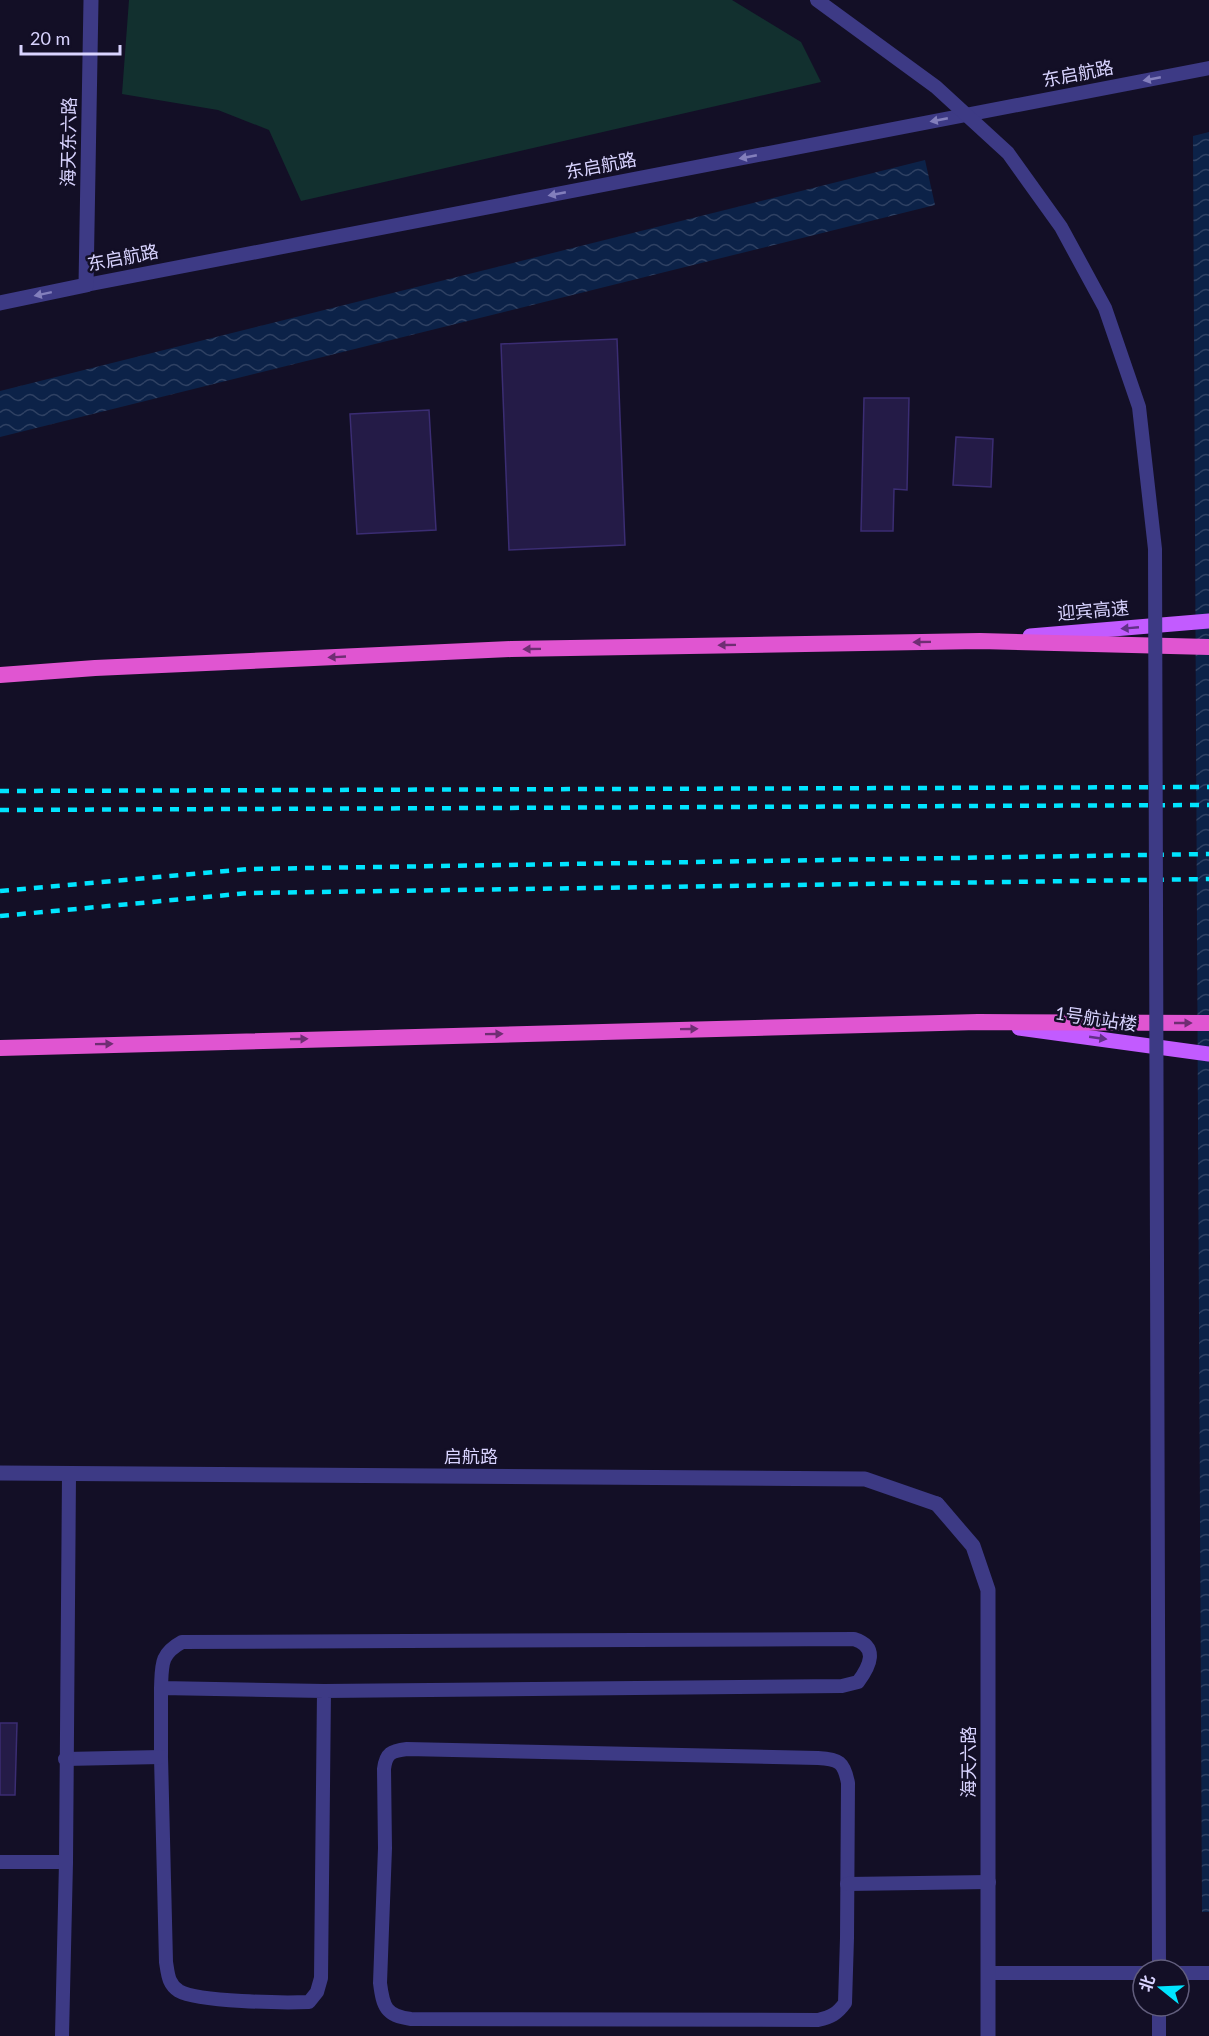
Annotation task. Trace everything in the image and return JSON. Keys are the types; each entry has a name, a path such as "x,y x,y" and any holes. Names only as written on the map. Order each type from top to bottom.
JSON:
{"highway":[{"path":"0,675 95,668 511,649 980,641 1209,647"},
{"path":"0,1049 978,1022 1209,1023"}],"main road":[{"name":"迎宾高速","path":"980,641 1209,621"},
{"name":"1号航站楼","path":"978,1022 1209,1054"}],"street":[{"name":"海天东六路","path":"86,285 91,0"},
{"name":"东启航路","path":"0,303 86,285"},
{"name":"启航路","path":"0,1473 865,1479 937,1504"},
{"name":"海天六路","path":"937,1504 973,1546 988,1590 988,2036"}],"lane":[{"path":"818,0 936,87 1008,153 1061,227 1105,308 1139,407 1155,549 1159,1958"},
{"name":"东启航路","path":"86,285 1209,68"},
{"path":"62,2036 66,1862 69,1474"},
{"path":"161,1688 324,1691 842,1686 858,1682 868,1669 870,1655 868,1646 854,1639 182,1642 170,1649 164,1660 161,1688 166,1962 169,1981 178,1990 194,1997 287,2003 309,2002 317,1992 321,1978 324,1691"},
{"path":"396,1750 832,1759 841,1763 846,1771 848,1783 847,1884 845,2003 831,2018 818,2020 411,2019 396,2017 387,2009 382,1999 380,1983 385,1848 384,1769 385,1759 396,1750"},
{"path":"65,1759 161,1757"},
{"path":"0,1862 66,1862"},
{"path":"847,1884 989,1882"},
{"path":"989,1973 1131,1973"},
{"path":"1191,1973 1209,1973"},
{"path":"1159,2018 1159,2036"}],"green space":[{"path":"129,0 732,0 801,42 821,82 301,201 269,130 218,110 122,94"}],"water":[{"path":"1209,132 1209,1912 1202,1912 1193,136"},
{"path":"925,160 935,205 0,437 0,391"}],"building":[{"path":"617,339 625,545 509,550 501,344"},
{"path":"864,398 909,398 907,490 894,489 893,531 861,531"},
{"path":"429,410 436,530 357,534 350,414"},
{"path":"956,437 993,439 991,487 953,485"},
{"path":"0,1723 17,1723 15,1795 0,1795"}],"railway":[{"path":"0,791 1209,787"},
{"path":"0,810 1209,805"},
{"path":"0,891 248,869 1209,854"},
{"path":"0,916 249,893 1209,879"}]}
